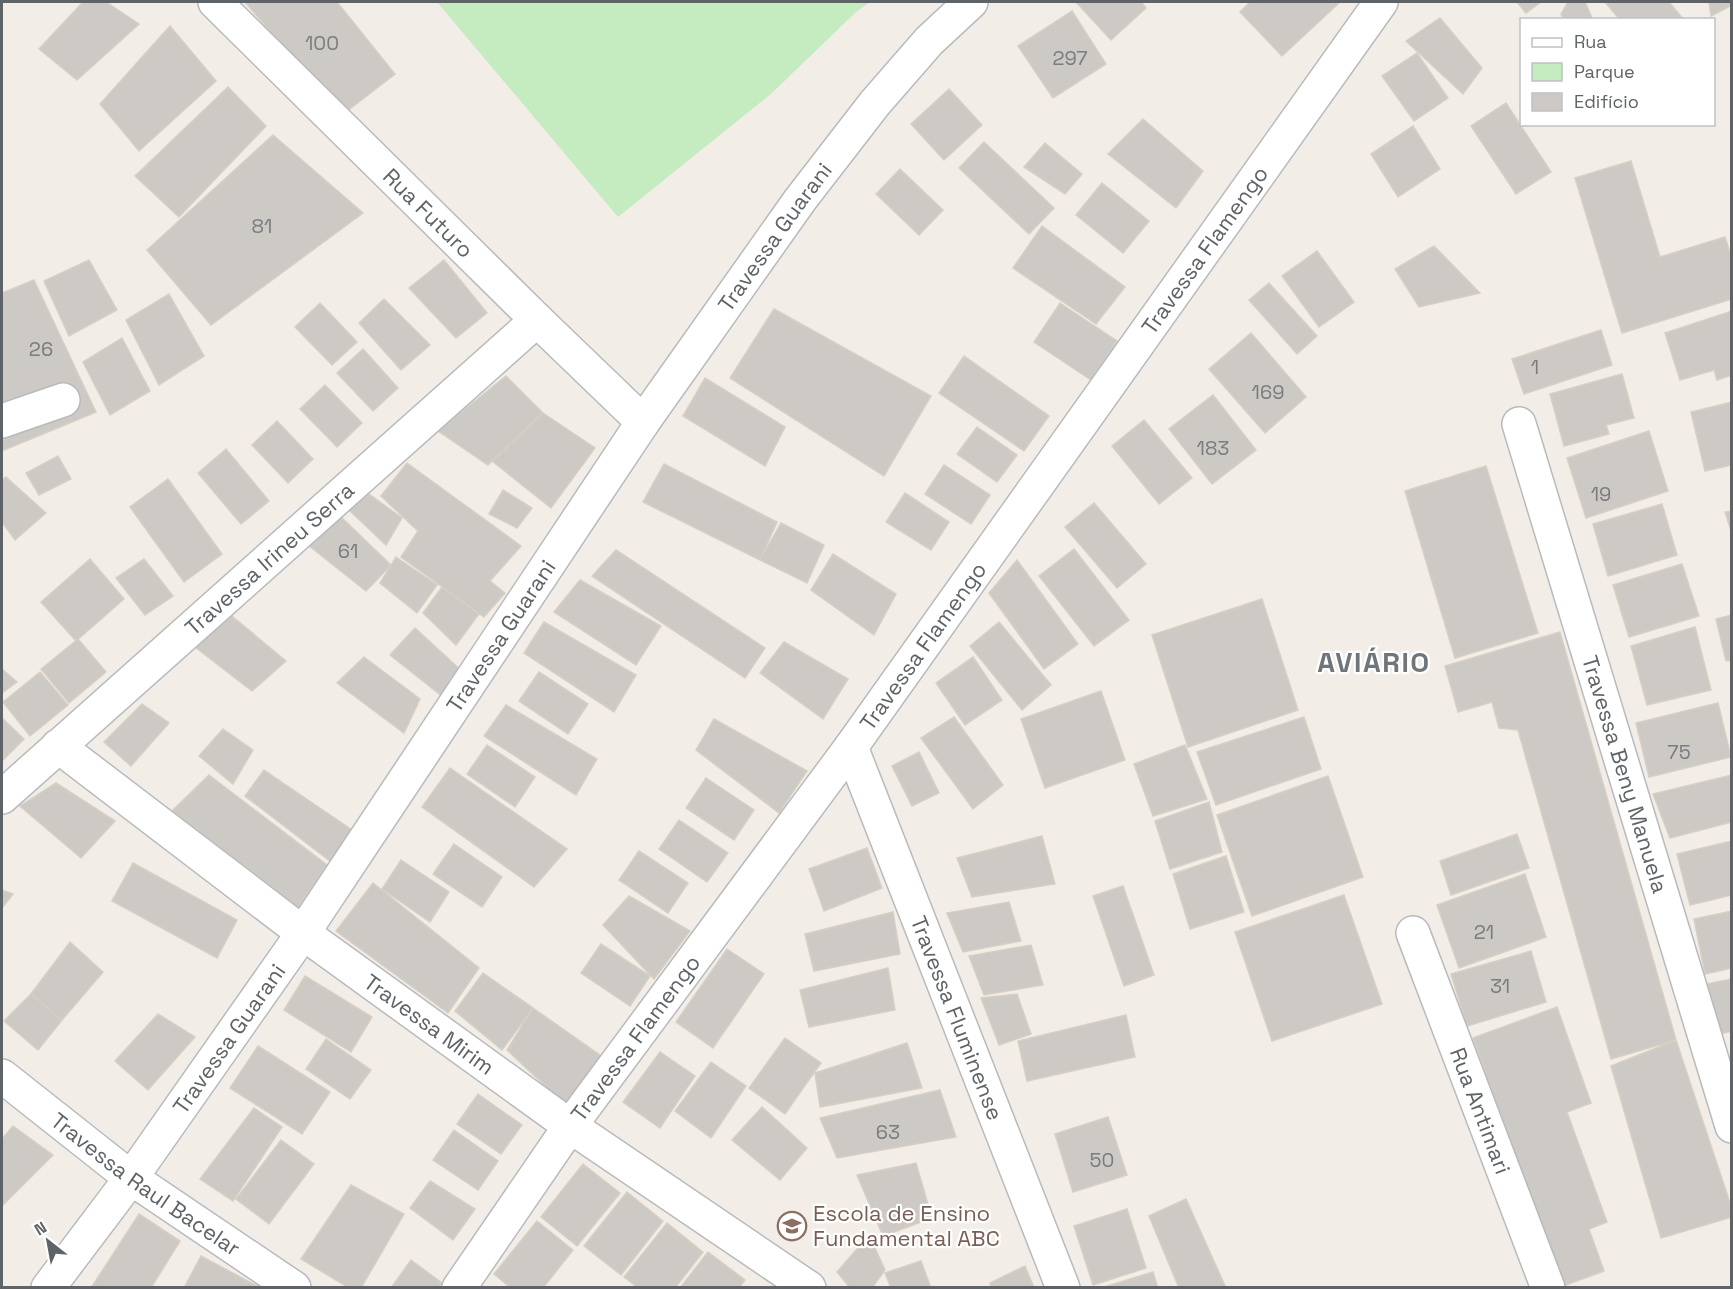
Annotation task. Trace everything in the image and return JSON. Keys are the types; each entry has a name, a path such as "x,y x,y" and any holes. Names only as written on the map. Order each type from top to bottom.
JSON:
{"street":[{"name":"Rua Futuro","path":"215,2 643,422"},
{"name":"Travessa Guarani","path":"48,1287 131,1178 303,933 643,422 800,200 929,41 971,2"},
{"name":"Travessa Flamengo","path":"459,1287 570,1126 851,747 1381,2"},
{"name":"Travessa Irineu Serra","path":"2,797 537,320"},
{"path":"2,421 63,400"},
{"name":"Travessa Beny Manuela","path":"1519,424 1731,1126"},
{"name":"Travessa Mirim","path":"58,746 303,933 570,1126 809,1287"},
{"name":"Travessa Fluminense","path":"851,747 1063,1287"},
{"name":"Rua Antimari","path":"1413,933 1548,1287"},
{"name":"Travessa Raul Bacelar","path":"2,1076 131,1178 294,1287"}],"green space":[{"path":"437,2 870,2 856,12 772,93 618,217"}],"building":[{"path":"83,2 106,2 139,24 77,80 39,49"},
{"path":"245,2 337,2 395,74 342,115"},
{"path":"1076,2 1141,2 1146,8 1111,40"},
{"path":"1250,2 1340,2 1282,56 1240,12"},
{"path":"1517,2 1541,2 1526,13"},
{"path":"1568,2 1585,2 1592,18 1563,18 1561,14"},
{"path":"1605,2 1669,2 1682,18 1618,18"},
{"path":"1709,2 1732,2 1732,5 1711,16"},
{"path":"1072,11 1106,64 1053,98 1018,46"},
{"path":"1440,18 1482,68 1463,94 1406,41"},
{"path":"170,26 216,81 139,151 100,104"},
{"path":"1417,53 1448,98 1414,121 1382,76"},
{"path":"228,87 266,126 179,217 135,176"},
{"path":"949,89 982,125 944,160 911,124"},
{"path":"1506,103 1551,172 1516,194 1471,126"},
{"path":"1143,119 1203,171 1176,208 1108,154"},
{"path":"1413,126 1440,169 1398,197 1371,154"},
{"path":"273,135 363,213 211,325 147,250"},
{"path":"984,142 1054,208 1029,234 959,168"},
{"path":"1045,143 1082,174 1065,194 1024,167"},
{"path":"1631,161 1660,257 1725,237 1732,259 1732,299 1622,333 1575,178"},
{"path":"900,169 943,210 919,235 876,194"},
{"path":"1102,183 1149,221 1123,253 1076,215"},
{"path":"1042,226 1125,287 1096,324 1013,268"},
{"path":"1434,246 1480,293 1419,307 1395,269"},
{"path":"1317,251 1354,302 1319,327 1282,276"},
{"path":"89,260 117,310 69,336 44,281"},
{"path":"444,260 487,313 456,338 409,288"},
{"path":"34,280 96,412 2,451 2,293"},
{"path":"1269,283 1317,336 1297,354 1249,300"},
{"path":"169,294 204,356 159,385 126,320"},
{"path":"384,299 430,345 401,370 359,323"},
{"path":"320,303 357,342 332,365 295,327"},
{"path":"1060,303 1117,341 1091,380 1034,342"},
{"path":"774,309 931,396 884,476 730,378"},
{"path":"1732,311 1732,375 1717,380 1714,370 1680,380 1665,333"},
{"path":"1601,330 1612,365 1524,394 1512,359"},
{"path":"1251,333 1306,397 1265,433 1209,369"},
{"path":"122,338 150,391 110,415 83,362"},
{"path":"363,349 398,388 373,411 337,373"},
{"path":"964,356 1049,416 1024,451 939,393"},
{"path":"1622,374 1634,418 1606,425 1609,434 1564,446 1550,394"},
{"path":"506,376 543,413 488,465 438,431"},
{"path":"705,378 785,427 765,466 683,416"},
{"path":"325,385 362,423 337,447 300,409"},
{"path":"1213,395 1256,450 1212,484 1169,429"},
{"path":"1732,402 1732,465 1705,471 1691,412"},
{"path":"543,413 595,448 551,508 492,461"},
{"path":"1144,420 1192,478 1159,504 1112,446"},
{"path":"277,421 313,459 288,483 252,445"},
{"path":"977,427 1017,455 997,482 957,454"},
{"path":"1649,431 1668,491 1586,518 1567,458"},
{"path":"226,449 269,501 241,524 198,473"},
{"path":"58,456 71,479 39,495 26,473"},
{"path":"407,463 521,546 490,581 505,593 484,617 401,557 418,531 381,496"},
{"path":"664,464 777,522 760,560 643,502"},
{"path":"944,465 990,495 971,524 925,494"},
{"path":"1486,466 1538,633 1455,658 1405,491"},
{"path":"6,477 46,513 15,540 2,522 2,480"},
{"path":"168,479 222,554 184,582 130,507"},
{"path":"503,490 532,508 517,528 489,514"},
{"path":"905,493 949,522 931,550 886,522"},
{"path":"369,494 402,518 386,545 349,510"},
{"path":"1094,503 1146,564 1117,588 1065,527"},
{"path":"1662,504 1677,555 1608,576 1593,524"},
{"path":"1732,511 1732,534 1725,512"},
{"path":"340,516 391,565 366,591 308,545"},
{"path":"781,523 824,545 807,583 760,560"},
{"path":"1074,549 1129,620 1094,646 1039,576"},
{"path":"616,550 765,648 745,678 592,576"},
{"path":"833,554 896,594 874,635 811,590"},
{"path":"396,557 437,585 417,613 380,583"},
{"path":"90,559 124,599 76,641 41,602"},
{"path":"144,559 173,596 145,615 116,578"},
{"path":"1017,560 1078,644 1044,669 989,593"},
{"path":"1682,564 1699,616 1629,637 1613,585"},
{"path":"580,580 661,626 636,665 554,612"},
{"path":"442,587 479,614 456,645 423,613"},
{"path":"1262,599 1298,710 1188,747 1152,635"},
{"path":"227,612 286,661 252,691 191,644"},
{"path":"1732,615 1732,660 1726,661 1716,619"},
{"path":"544,622 636,675 614,712 524,653"},
{"path":"999,622 1051,685 1022,710 970,646"},
{"path":"1695,627 1711,690 1647,705 1631,646"},
{"path":"415,628 464,673 443,697 390,655"},
{"path":"1560,632 1676,1040 1611,1059 1518,730 1499,728 1492,702 1458,712 1445,666"},
{"path":"78,639 106,672 69,703 41,669"},
{"path":"784,642 848,679 823,719 760,673"},
{"path":"364,657 420,699 404,733 337,683"},
{"path":"973,657 1002,700 965,725 936,683"},
{"path":"2,669 17,682 2,693"},
{"path":"40,672 68,705 30,736 3,702"},
{"path":"539,672 588,704 568,734 519,701"},
{"path":"1101,691 1125,760 1045,788 1021,719"},
{"path":"1718,703 1731,757 1649,777 1636,723"},
{"path":"142,704 169,723 131,766 104,742"},
{"path":"506,705 597,759 576,795 484,736"},
{"path":"954,717 1003,785 973,809 921,738"},
{"path":"1304,717 1321,769 1216,805 1197,752"},
{"path":"2,718 24,739 2,761"},
{"path":"714,719 807,771 779,813 696,750"},
{"path":"223,729 253,750 233,784 199,756"},
{"path":"487,745 535,777 515,807 467,774"},
{"path":"1185,745 1207,799 1153,816 1134,764"},
{"path":"919,752 939,793 912,806 892,766"},
{"path":"450,768 567,849 534,887 422,807"},
{"path":"264,770 352,830 331,862 245,796"},
{"path":"209,775 327,865 298,907 172,811"},
{"path":"1732,775 1732,822 1670,838 1653,794"},
{"path":"1328,776 1363,877 1252,916 1217,815"},
{"path":"706,778 754,810 734,840 686,808"},
{"path":"56,783 115,821 81,858 20,806"},
{"path":"1209,802 1222,852 1170,869 1155,821"},
{"path":"679,820 728,853 707,882 659,849"},
{"path":"1517,834 1529,868 1451,895 1440,861"},
{"path":"1042,836 1055,884 972,897 957,858"},
{"path":"1732,841 1732,895 1690,905 1677,854"},
{"path":"454,844 502,877 482,907 433,874"},
{"path":"867,848 882,888 824,911 809,869"},
{"path":"639,851 688,883 668,913 619,880"},
{"path":"1226,856 1244,912 1190,929 1173,874"},
{"path":"401,860 449,892 430,922 382,889"},
{"path":"133,863 237,920 217,958 112,901"},
{"path":"1525,874 1546,937 1459,968 1437,905"},
{"path":"373,883 479,968 448,1013 336,931"},
{"path":"1123,886 1154,975 1124,986 1093,896"},
{"path":"2,890 13,894 2,908"},
{"path":"1344,895 1382,1004 1272,1041 1235,932"},
{"path":"629,896 690,931 654,979 603,925"},
{"path":"1009,902 1021,941 963,952 947,913"},
{"path":"1732,911 1732,968 1705,974 1694,919"},
{"path":"893,912 900,954 814,971 805,934"},
{"path":"70,942 103,972 62,1020 31,994"},
{"path":"601,944 650,976 630,1006 581,973"},
{"path":"1031,945 1043,985 984,995 969,956"},
{"path":"727,949 764,974 713,1048 676,1022"},
{"path":"1531,951 1546,1002 1467,1026 1451,974"},
{"path":"888,968 895,1010 809,1027 800,990"},
{"path":"483,973 533,1008 502,1050 455,1011"},
{"path":"305,976 372,1017 351,1052 284,1010"},
{"path":"1732,979 1732,1031 1716,1035 1706,984"},
{"path":"31,994 62,1020 38,1050 4,1021"},
{"path":"1017,994 1031,1034 999,1045 981,998"},
{"path":"1557,1007 1591,1103 1567,1112 1607,1222 1589,1229 1604,1271 1563,1286 1473,1038"},
{"path":"533,1008 604,1058 569,1108 507,1050"},
{"path":"158,1014 195,1037 148,1090 115,1061"},
{"path":"1126,1015 1135,1057 1027,1081 1018,1041"},
{"path":"785,1038 821,1063 785,1114 749,1088"},
{"path":"326,1039 371,1070 350,1099 306,1069"},
{"path":"1676,1040 1732,1209 1732,1217 1661,1238 1611,1066"},
{"path":"907,1043 922,1088 820,1107 815,1073"},
{"path":"258,1046 330,1092 302,1134 230,1088"},
{"path":"660,1052 695,1076 660,1128 623,1102"},
{"path":"711,1062 746,1086 711,1138 675,1111"},
{"path":"940,1090 956,1137 837,1158 820,1118"},
{"path":"478,1094 522,1125 501,1154 457,1124"},
{"path":"762,1107 807,1148 780,1180 732,1140"},
{"path":"254,1108 282,1127 233,1201 200,1179"},
{"path":"1108,1117 1127,1175 1073,1192 1055,1134"},
{"path":"13,1126 53,1155 2,1206 2,1139"},
{"path":"454,1130 498,1161 478,1190 433,1160"},
{"path":"281,1140 314,1164 269,1224 236,1199"},
{"path":"916,1163 932,1218 883,1236 857,1175"},
{"path":"583,1164 620,1193 577,1246 541,1217"},
{"path":"430,1181 475,1209 453,1240 410,1208"},
{"path":"351,1185 404,1214 361,1288 349,1288 301,1259"},
{"path":"627,1192 663,1221 621,1275 584,1246"},
{"path":"1186,1199 1226,1288 1179,1288 1149,1216"},
{"path":"1127,1209 1146,1268 1093,1285 1074,1226"},
{"path":"139,1214 180,1241 151,1288 91,1288"},
{"path":"537,1221 573,1250 543,1288 511,1288 494,1274"},
{"path":"667,1223 703,1252 675,1288 638,1288 624,1277"},
{"path":"869,1235 885,1270 872,1288 850,1288 837,1272"},
{"path":"708,1252 745,1280 739,1288 680,1288"},
{"path":"201,1256 259,1287 184,1288"},
{"path":"411,1260 442,1283 439,1288 391,1288"},
{"path":"921,1261 931,1288 891,1288 885,1273"},
{"path":"1025,1266 1034,1288 991,1288 990,1283"},
{"path":"1153,1272 1158,1288 1101,1288"}],"place":[{"name":"Escola de Ensino Fundamental ABC","path":"792,1226"}],"district":[{"name":"AVIÁRIO","path":"1374,662"}]}
